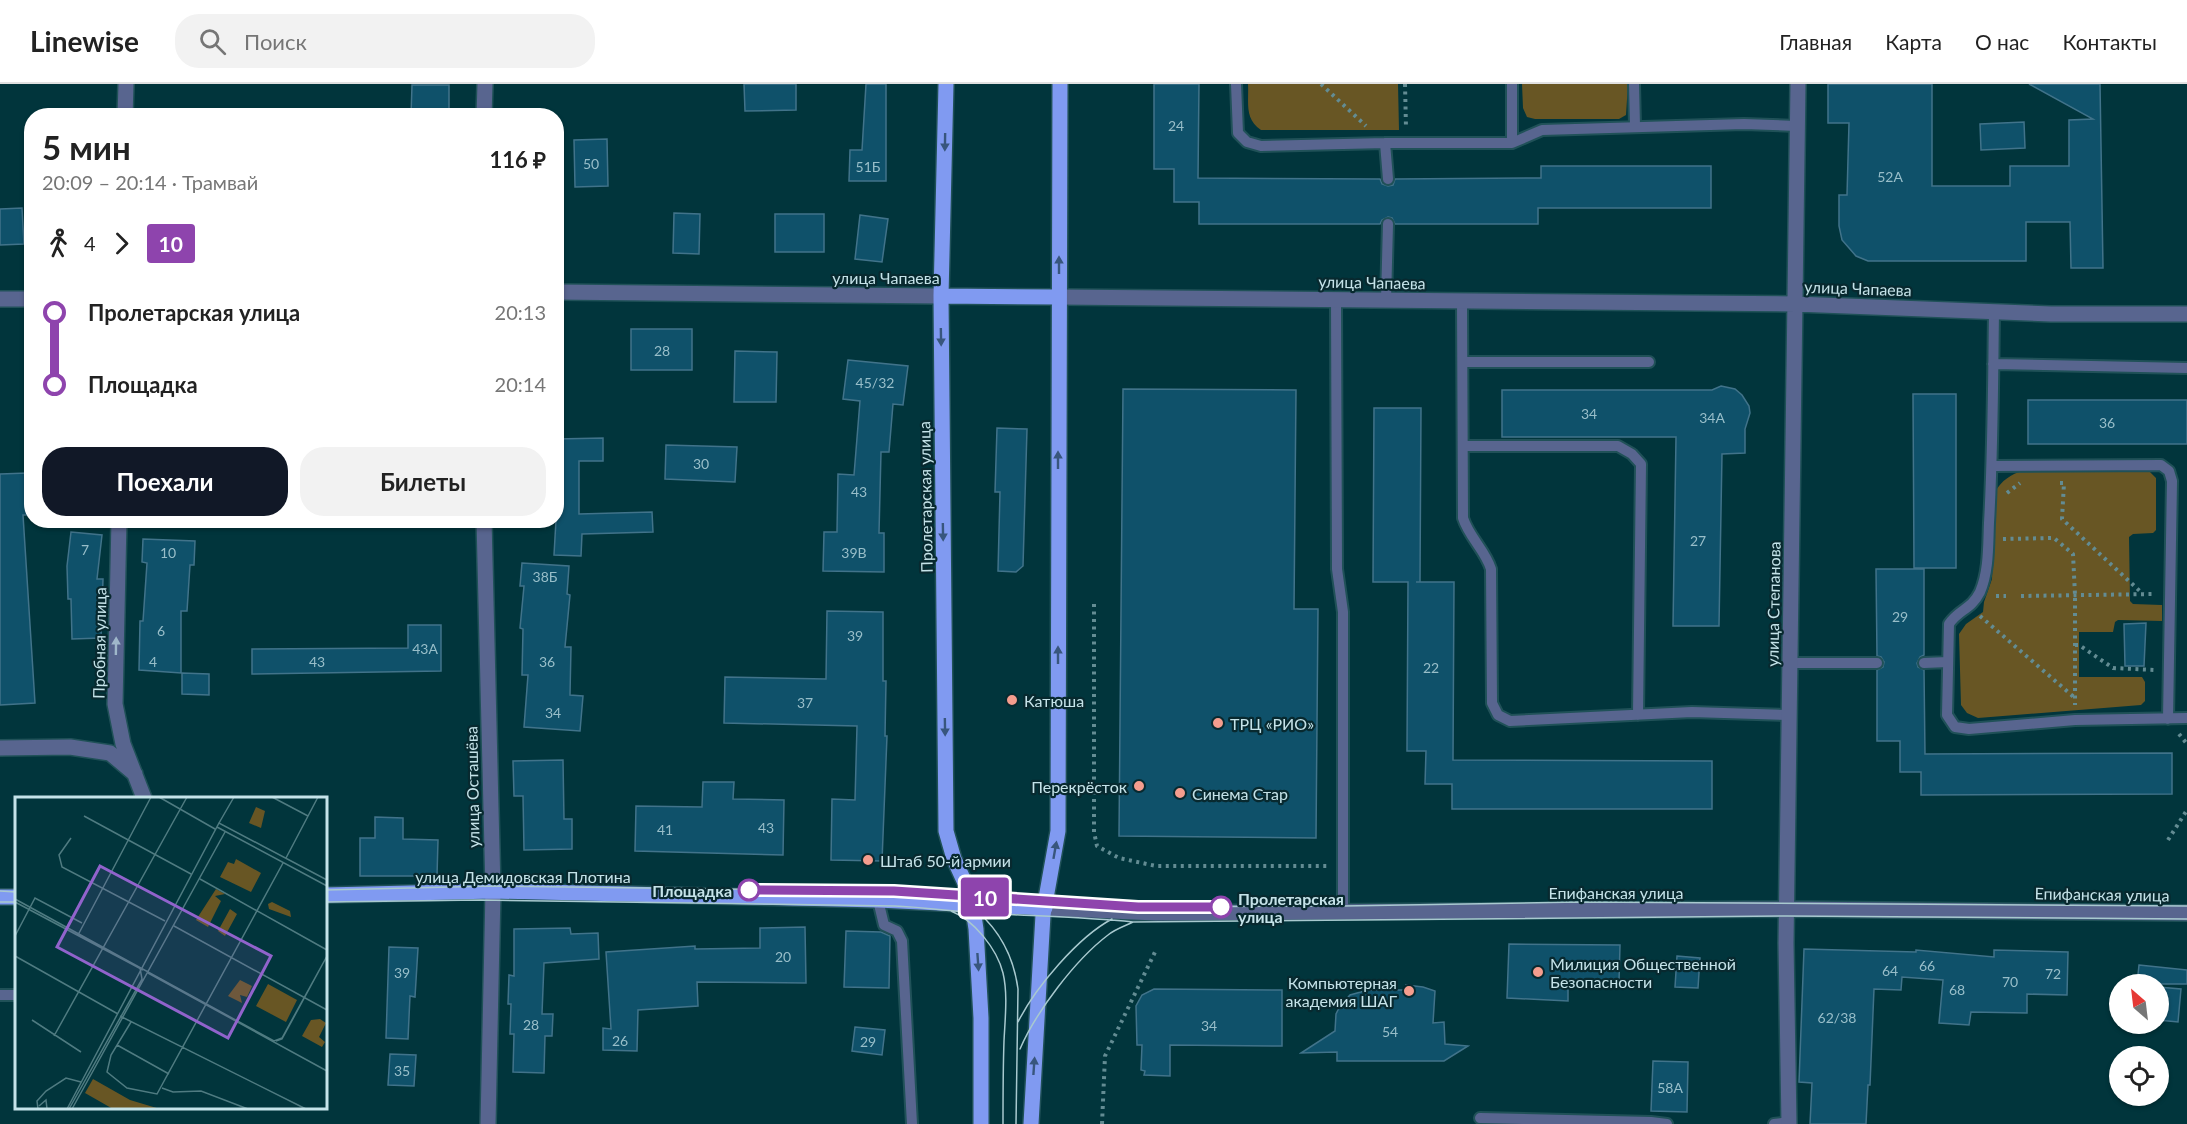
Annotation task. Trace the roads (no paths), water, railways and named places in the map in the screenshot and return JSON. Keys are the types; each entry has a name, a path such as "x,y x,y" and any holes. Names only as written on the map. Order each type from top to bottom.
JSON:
{"main road":[{"name":"Пролетарская улица","path":"946,84 941,296 946,831 954,859 973,904 981,1018 981,1124"},
{"path":"1031,1124 1045,908 1058,831 1060,84"},
{"name":"улица Чапаева","path":"941,296 1059,297"},
{"name":"улица Демидовская Плотина","path":"327,895 493,891 973,904"},
{"path":"973,904 1045,908"}],"street":[{"path":"125,108 126,84"},
{"path":"484,84 484,108"},
{"name":"улица Степанова","path":"1784,1123 1798,84"},
{"name":"улица Чапаева","path":"564,292 941,296"},
{"name":"улица Чапаева","path":"1059,297 1795,304 2051,314 2187,314"},
{"path":"0,299 24,299"},
{"name":"Пробная улица","path":"118,528 116,704 123,744 144,797"},
{"name":"улица Осташёва","path":"484,528 493,891 488,1124"},
{"path":"0,748 70,747 110,753 135,774"},
{"name":"Епифанская улица","path":"1045,908 1156,913 1787,909 2187,913"}],"lane":[{"path":"1236,84 1238,132 1247,142 1262,146 1512,143 1542,130 1744,124 1797,126"},
{"path":"1512,84 1512,143"},
{"path":"1634,84 1635,126"},
{"path":"1385,143 1388,178"},
{"path":"1386,300 1388,224"},
{"path":"1336,300 1337,569 1343,612 1343,912"},
{"path":"1462,301 1463,518 1466,529 1488,559 1491,569 1492,703 1498,715 1510,721 1692,712 1790,715"},
{"path":"1994,311 1993,466 1986,569 1980,591 1970,607 1955,615 1949,624 1947,716 1955,727 1969,729 2075,720 2187,718"},
{"path":"1462,362 1649,362"},
{"path":"1993,364 2187,368"},
{"path":"1463,446 1618,446 1632,454 1641,464 1638,715"},
{"path":"1993,466 2161,465 2169,471 2172,481 2168,719"},
{"path":"1924,663 1948,662"},
{"path":"1790,663 1876,663"},
{"path":"878,900 884,925 897,931 902,941 912,1124"},
{"path":"1480,1118 1667,1124"}],"tram line":[{"path":"327,890 493,886 894,891 1138,907 1579,902 2187,906"},
{"name":"10","path":"749,890 894,891 1138,907 1221,907"},
{"path":"0,891 15,892"},
{"path":"327,902 481,900 895,906 1133,922 1787,916 2187,919"},
{"path":"0,902 15,902"},
{"path":"951,911 968,921 990,945 996,954 1005,981 1003,1124"},
{"path":"977,911 993,928 1005,947 1016,978 1018,989 1016,1124"},
{"path":"1018,1022 1046,979 1085,938 1112,919"},
{"path":"1020,1049 1046,1003 1070,972 1108,935 1133,922"}],"place":[{"name":"Катюша","path":"1012,700"},
{"name":"ТРЦ «РИО»","path":"1218,723"},
{"name":"Перекрёсток","path":"1139,786"},
{"name":"Синема Стар","path":"1180,793"},
{"name":"Штаб 50-й армии","path":"868,860"},
{"name":"Площадка","path":"749,890"},
{"name":"Пролетарская улица","path":"1221,907"},
{"name":"Милиция Общественной Безопасности","path":"1538,972"},
{"name":"Компьютерная академия ШАГ","path":"1409,991"}]}
